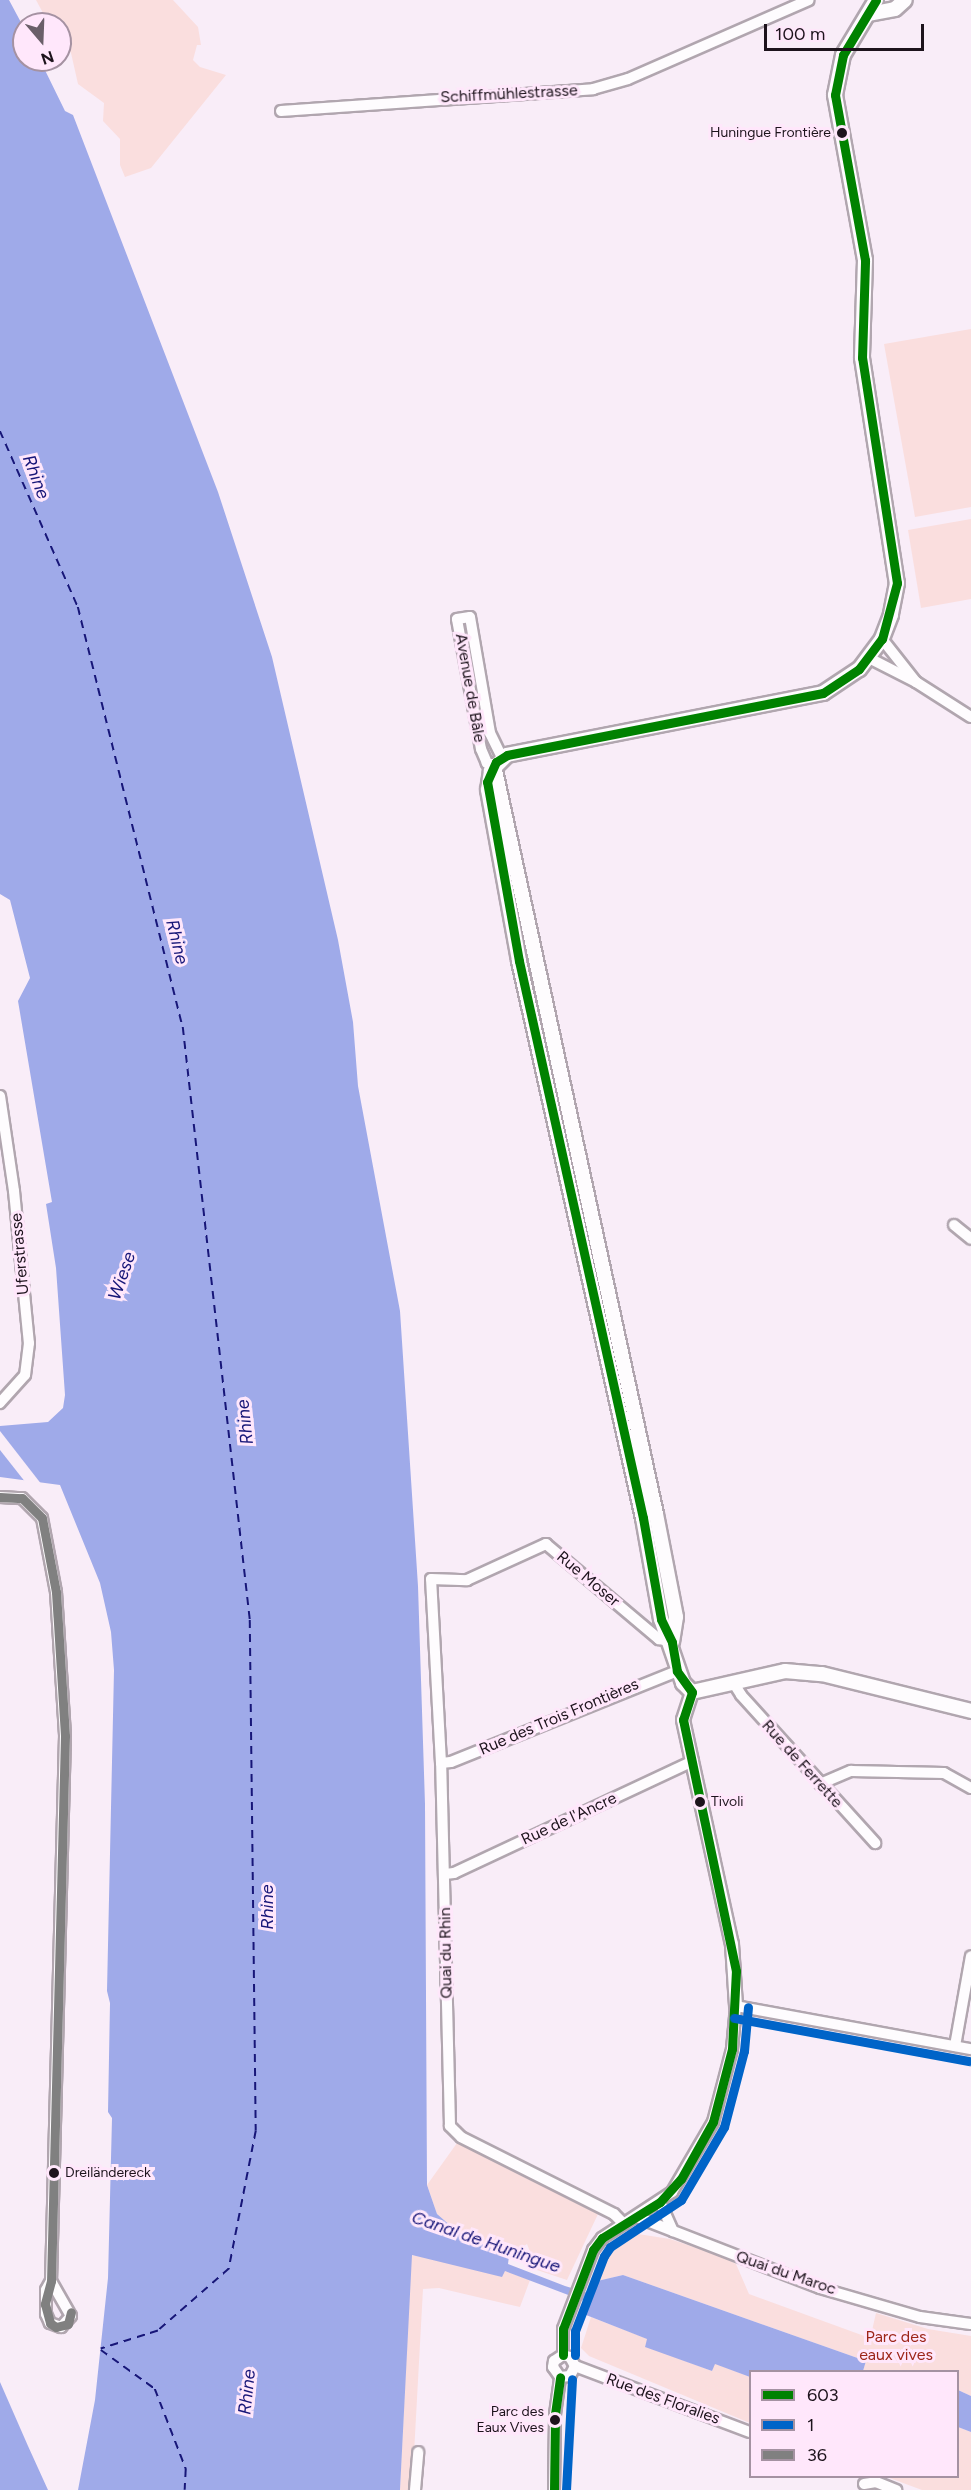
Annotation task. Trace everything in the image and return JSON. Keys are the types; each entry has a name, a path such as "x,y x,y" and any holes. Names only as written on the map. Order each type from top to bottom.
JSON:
{"main road":[{"path":"501,760 811,697 841,683 869,658 882,639 891,615 897,583 862,358 865,260 836,103 843,55 876,0"},
{"path":"869,14 895,9 905,0"},
{"name":"Avenue de Bâle","path":"501,760 533,958 656,1514 676,1617 672,1642"},
{"name":"Avenue de Bâle","path":"501,760 488,790 519,961 643,1518 661,1619 672,1642 677,1671 692,1692"},
{"path":"519,961 533,958"},
{"path":"692,1692 785,1671 822,1674 971,1711"}],"street":[{"name":"Schiffmühlestrasse","path":"280,111 593,89 628,79 809,0"},
{"name":"Avenue de Bâle","path":"470,617 490,733 501,760 487,763 481,749 457,619 470,617"},
{"path":"882,639 916,682"},
{"path":"869,658 916,682 971,717"},
{"name":"Uferstrasse","path":"0,1096 14,1191 29,1343 25,1374 0,1403"},
{"path":"954,1225 971,1239"},
{"path":"0,1497 22,1498 42,1518 53,1568 65,1736 51,2281"},
{"name":"Rue Moser","path":"431,1579 468,1580 546,1544 659,1639 672,1642"},
{"name":"Quai du Rhin","path":"431,1579 441,1763 450,2126 461,2137 614,2214 624,2224"},
{"name":"Rue des Trois Frontières","path":"441,1763 451,1762 677,1671"},
{"name":"Rue de Ferrette","path":"733,1682 820,1784 875,1843"},
{"path":"563,2355 562,2329 586,2267 602,2238 660,2202 695,2159 713,2122 732,2049 736,2006 732,1944 683,1720 692,1692"},
{"name":"Rue de l'Ancre","path":"444,1874 454,1873 693,1761"},
{"path":"820,1784 851,1771 944,1773 971,1788"},
{"path":"955,2046 971,1956"},
{"path":"736,2006 971,2049"},
{"path":"660,2202 673,2231"},
{"name":"Quai du Maroc","path":"637,2217 820,2288 920,2317 971,2324"},
{"path":"554,2490 555,2408 560,2377 553,2367 554,2361 563,2355 570,2356 575,2366 570,2376 560,2377"},
{"name":"Rue des Floralies","path":"575,2366 749,2432"},
{"path":"416,2490 418,2452"},
{"path":"860,2484 876,2482 896,2490"}],"green space":[{"path":"36,0 173,0 198,27 201,45 197,45 193,60 200,67 226,75 151,168 125,177 120,165 120,139 103,121 104,103 78,84 72,57 72,12 42,12"},
{"path":"971,329 971,507 915,517 884,344"},
{"path":"971,519 971,599 921,608 908,530"},
{"path":"457,2143 598,2214 567,2280 537,2270 527,2244 509,2256 459,2233 437,2214 427,2185"},
{"name":"Parc des eaux vives","path":"638,2234 670,2239 723,2257 736,2264 749,2294 867,2337 871,2335 876,2313 928,2329 971,2336 971,2396 959,2390 959,2370 863,2370 866,2361 623,2275 593,2282 599,2257 622,2239"},
{"path":"411,2255 505,2271 530,2280 520,2307 439,2288 423,2289 412,2490 400,2490"},
{"path":"591,2317 648,2339 645,2346 712,2371 714,2363 749,2377 749,2423 589,2356 581,2348"},
{"path":"959,2427 971,2432 971,2490 922,2490 890,2478 959,2478"}],"water":[{"path":"0,0 9,0 15,12 12,12 12,72 46,72 65,111 73,115 218,492 272,657 338,940 353,1022 358,1086 400,1311 418,1586 425,1804 427,2185 437,2214 459,2233 509,2256 508,2264 565,2286 588,2293 593,2282 623,2275 866,2361 863,2370 749,2370 749,2377 715,2364 712,2371 645,2347 647,2339 581,2313 584,2301 505,2271 502,2277 412,2255 400,2490 78,2490 95,2400 108,2278 112,2118 108,2112 110,2003 107,1991 114,1670 111,1632 100,1583 60,1485 0,1477 0,1426 48,1422 63,1408 65,1395 56,1268 46,1204 52,1202 18,1001 30,978 10,900 0,894"},
{"path":"0,2382 28,2446 48,2490 0,2490"},
{"path":"959,2390 971,2396 971,2432 959,2427"}],"pier":[{"path":"0,1431 42,1485 26,1483 0,1450"}],"ferry route":[{"path":"0,431 78,607 183,1027 250,1620 256,2131 229,2269 158,2331 101,2349"},
{"path":"101,2350 155,2389 186,2469 185,2490"}],"transit line":[{"name":"603","path":"692,1692 677,1671 672,1642 661,1619 643,1518 519,961 487,782 496,762 507,755 823,693 859,669 882,639 897,583 862,358 865,260 835,95 843,55 876,0"},
{"name":"36","path":"0,1497 22,1498 42,1518 56,1592 65,1736 51,2281 45,2304 50,2323 56,2327 68,2324 71,2312"},
{"name":"603","path":"563,2355 563,2329 593,2250 602,2238 660,2202 681,2179 713,2122 732,2049 736,1971 683,1720 692,1692"},
{"name":"1","path":"575,2355 575,2331 604,2256 610,2247 681,2200 724,2127 744,2051 748,2007"},
{"name":"1","path":"734,2018 969,2061"},
{"name":"603","path":"554,2490 555,2414 560,2377"},
{"name":"1","path":"566,2490 572,2379"}],"place":[{"name":"Huningue Frontière","path":"842,133"},
{"name":"Tivoli","path":"700,1802"},
{"name":"Dreiländereck","path":"54,2173"},
{"name":"Parc des Eaux Vives","path":"555,2420"}],"water label":[{"name":"Rhine","path":"36,477"},
{"name":"Rhine","path":"177,942"},
{"name":"Wiese","path":"122,1276"},
{"name":"Rhine","path":"245,1422"},
{"name":"Rhine","path":"267,1907"},
{"name":"Canal de Huningue","path":"486,2242"},
{"name":"Rhine","path":"247,2392"}]}
